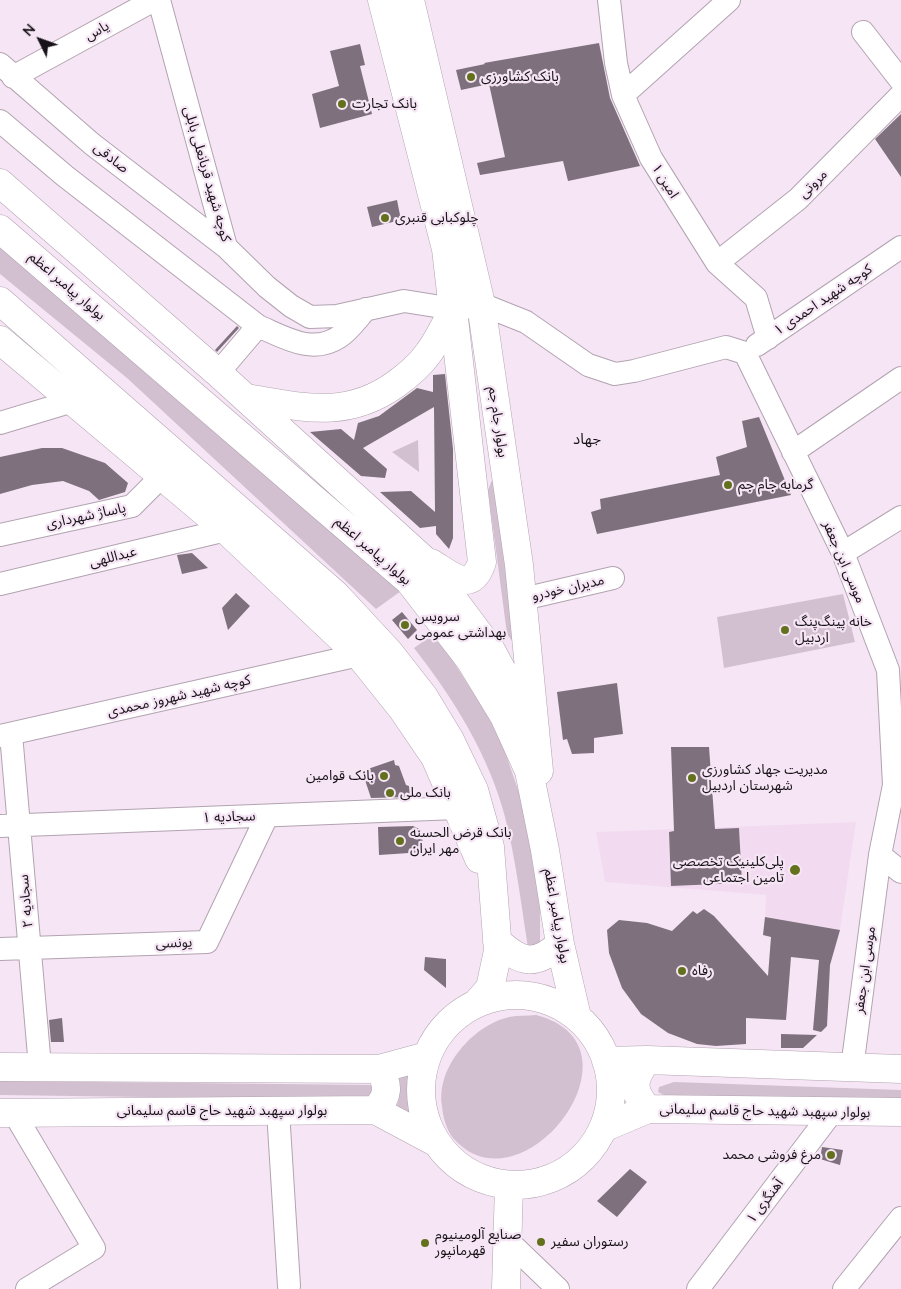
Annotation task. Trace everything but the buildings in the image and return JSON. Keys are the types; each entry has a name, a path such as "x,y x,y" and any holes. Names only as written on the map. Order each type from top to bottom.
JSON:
{"main road":[{"path":"382,0 446,249 482,562 478,573 470,580 461,581 423,559"},
{"name":"بولوار جام جم","path":"410,0 429,74 481,304 523,598 545,850"},
{"path":"401,78 429,74"},
{"name":"بولوار پیامبر اعظم","path":"0,182 210,365 423,559 491,650 535,731"},
{"name":"بولوار پیامبر اعظم","path":"0,229 409,581 470,660 519,744 529,771 545,850 560,944 578,1017"},
{"path":"0,301 336,595 388,651 424,697 450,740 474,790 490,847 498,951 490,988 476,1004"},
{"path":"454,308 481,304"},
{"path":"246,398 312,407 358,405 365,402 380,395 404,378 427,356 454,308"},
{"path":"0,340 226,530 359,655 403,710 435,757 494,893"},
{"path":"178,382 210,365"},
{"path":"471,464 504,459"},
{"path":"497,940 512,954 527,960 546,957 560,944"},
{"path":"502,996 529,996 555,1003 578,1017 595,1037 606,1061 610,1091 610,1106 603,1128 587,1153 565,1172 538,1183 509,1186 480,1179 455,1164 435,1142 423,1114 420,1085 427,1056 438,1034 455,1017 476,1004 502,996"},
{"path":"0,1067 379,1069 427,1056"},
{"path":"647,1060 638,1072 634,1084 638,1098 648,1109"},
{"path":"606,1061 647,1060 901,1069"},
{"path":"375,1110 382,1103 387,1092 387,1081 379,1069"},
{"name":"بولوار سپهبد شهید حاج قاسم سلیمانی","path":"603,1128 648,1109 901,1112"},
{"name":"بولوار سپهبد شهید حاج قاسم سلیمانی","path":"7,1113 375,1110 435,1142"},
{"path":"506,1289 509,1186"}],"street":[{"name":"یاس","path":"7,70 154,0"},
{"name":"کوچه شهید قربانعلی بابلی","path":"159,0 226,247 267,287 291,306 310,317 338,316 404,301 454,308"},
{"name":"امین ۱","path":"609,0 616,64 623,95 651,158 717,263 756,298 768,338"},
{"path":"623,95 729,0"},
{"path":"863,32 901,81"},
{"name":"صادقی","path":"7,70 92,144 226,247"},
{"name":"مروتی","path":"717,263 798,199 901,95"},
{"path":"0,121 65,176 258,326 294,342 316,347 339,337 366,310"},
{"name":"کوچه شهید احمدی ۱","path":"745,353 901,247"},
{"path":"481,304 526,322 588,366 615,374 634,371 726,347 745,353"},
{"path":"210,365 258,326"},
{"name":"موسی ابن جعفر","path":"745,353 843,553 895,667 894,785 880,855 852,1068"},
{"path":"793,452 901,378"},
{"path":"0,423 73,401"},
{"name":"پاساژ شهرداری","path":"0,535 132,506 161,477"},
{"path":"843,553 901,517"},
{"name":"عبداللهی","path":"0,584 226,530"},
{"name":"مدیران خودرو","path":"523,598 613,578"},
{"name":"کوچه شهید شهروز محمدی","path":"6,735 359,655"},
{"name":"سجادیه ۲","path":"6,735 10,825 30,948 40,1067"},
{"name":"سجادیه ۱","path":"10,825 457,808"},
{"name":"یونسی","path":"0,949 207,942 267,816"},
{"path":"880,855 901,872"},
{"path":"278,1111 289,1286"},
{"name":"آهنگری ۱","path":"698,1289 832,1112"},
{"path":"7,1113 94,1248 27,1289"},
{"path":"844,1289 901,1218"},
{"path":"507,1240 558,1289"}],"shaded area":[{"path":"0,244 401,591 376,609 127,378 0,274"},
{"path":"418,440 419,472 392,452"},
{"path":"492,480 496,480 514,637 512,641 507,634 488,490"},
{"name":"خانه پینگ‌پنگ اردبیل","path":"843,594 855,642 724,668 717,617"},
{"path":"435,633 488,716 504,749 525,810 540,898 540,947 528,948 509,833 490,771 456,707 414,648"},
{"name":"پلی‌کلینیک تخصصی تامین اجتماعی","path":"856,822 840,930 765,917 766,895 605,882 596,832","holes":["739,828 741,883 671,886 669,832"]},
{"path":"536,1015 569,1032 582,1058 579,1088 564,1117 540,1142 512,1156 481,1157 453,1138 448,1131 442,1106 445,1077 459,1051 482,1029 509,1017"},
{"path":"411,1072 410,1096 414,1118 396,1112 400,1088 397,1074"},
{"path":"0,1081 373,1085 374,1097 290,1099 0,1095"},
{"path":"674,1082 901,1090 901,1103 666,1096 658,1092 659,1087"}],"place":[{"name":"بانک کشاورزی","path":"471,77"},
{"name":"بانک تجارت","path":"342,104"},
{"name":"چلوکبابی قنبری","path":"385,218"},
{"name":"گرمابه جام جم","path":"728,485"},
{"name":"سرویس بهداشتی عمومی","path":"405,625"},
{"name":"خانه پینگ‌پنگ اردبیل","path":"785,630"},
{"name":"بانک قوامین","path":"384,776"},
{"name":"مدیریت جهاد کشاورزی شهرستان اردبیل","path":"692,778"},
{"name":"بانک ملی","path":"390,793"},
{"name":"بانک قرض الحسنه مهر ایران","path":"400,841"},
{"name":"پلی‌کلینیک تخصصی تامین اجتماعی","path":"795,870"},
{"name":"رفاه","path":"682,971"},
{"name":"مرغ فروشی محمد","path":"831,1155"},
{"name":"رستوران سفیر","path":"541,1242"},
{"name":"صنایع آلومینیوم قهرمانپور","path":"425,1243"}],"district":[{"name":"جهاد","path":"587,439"}]}
